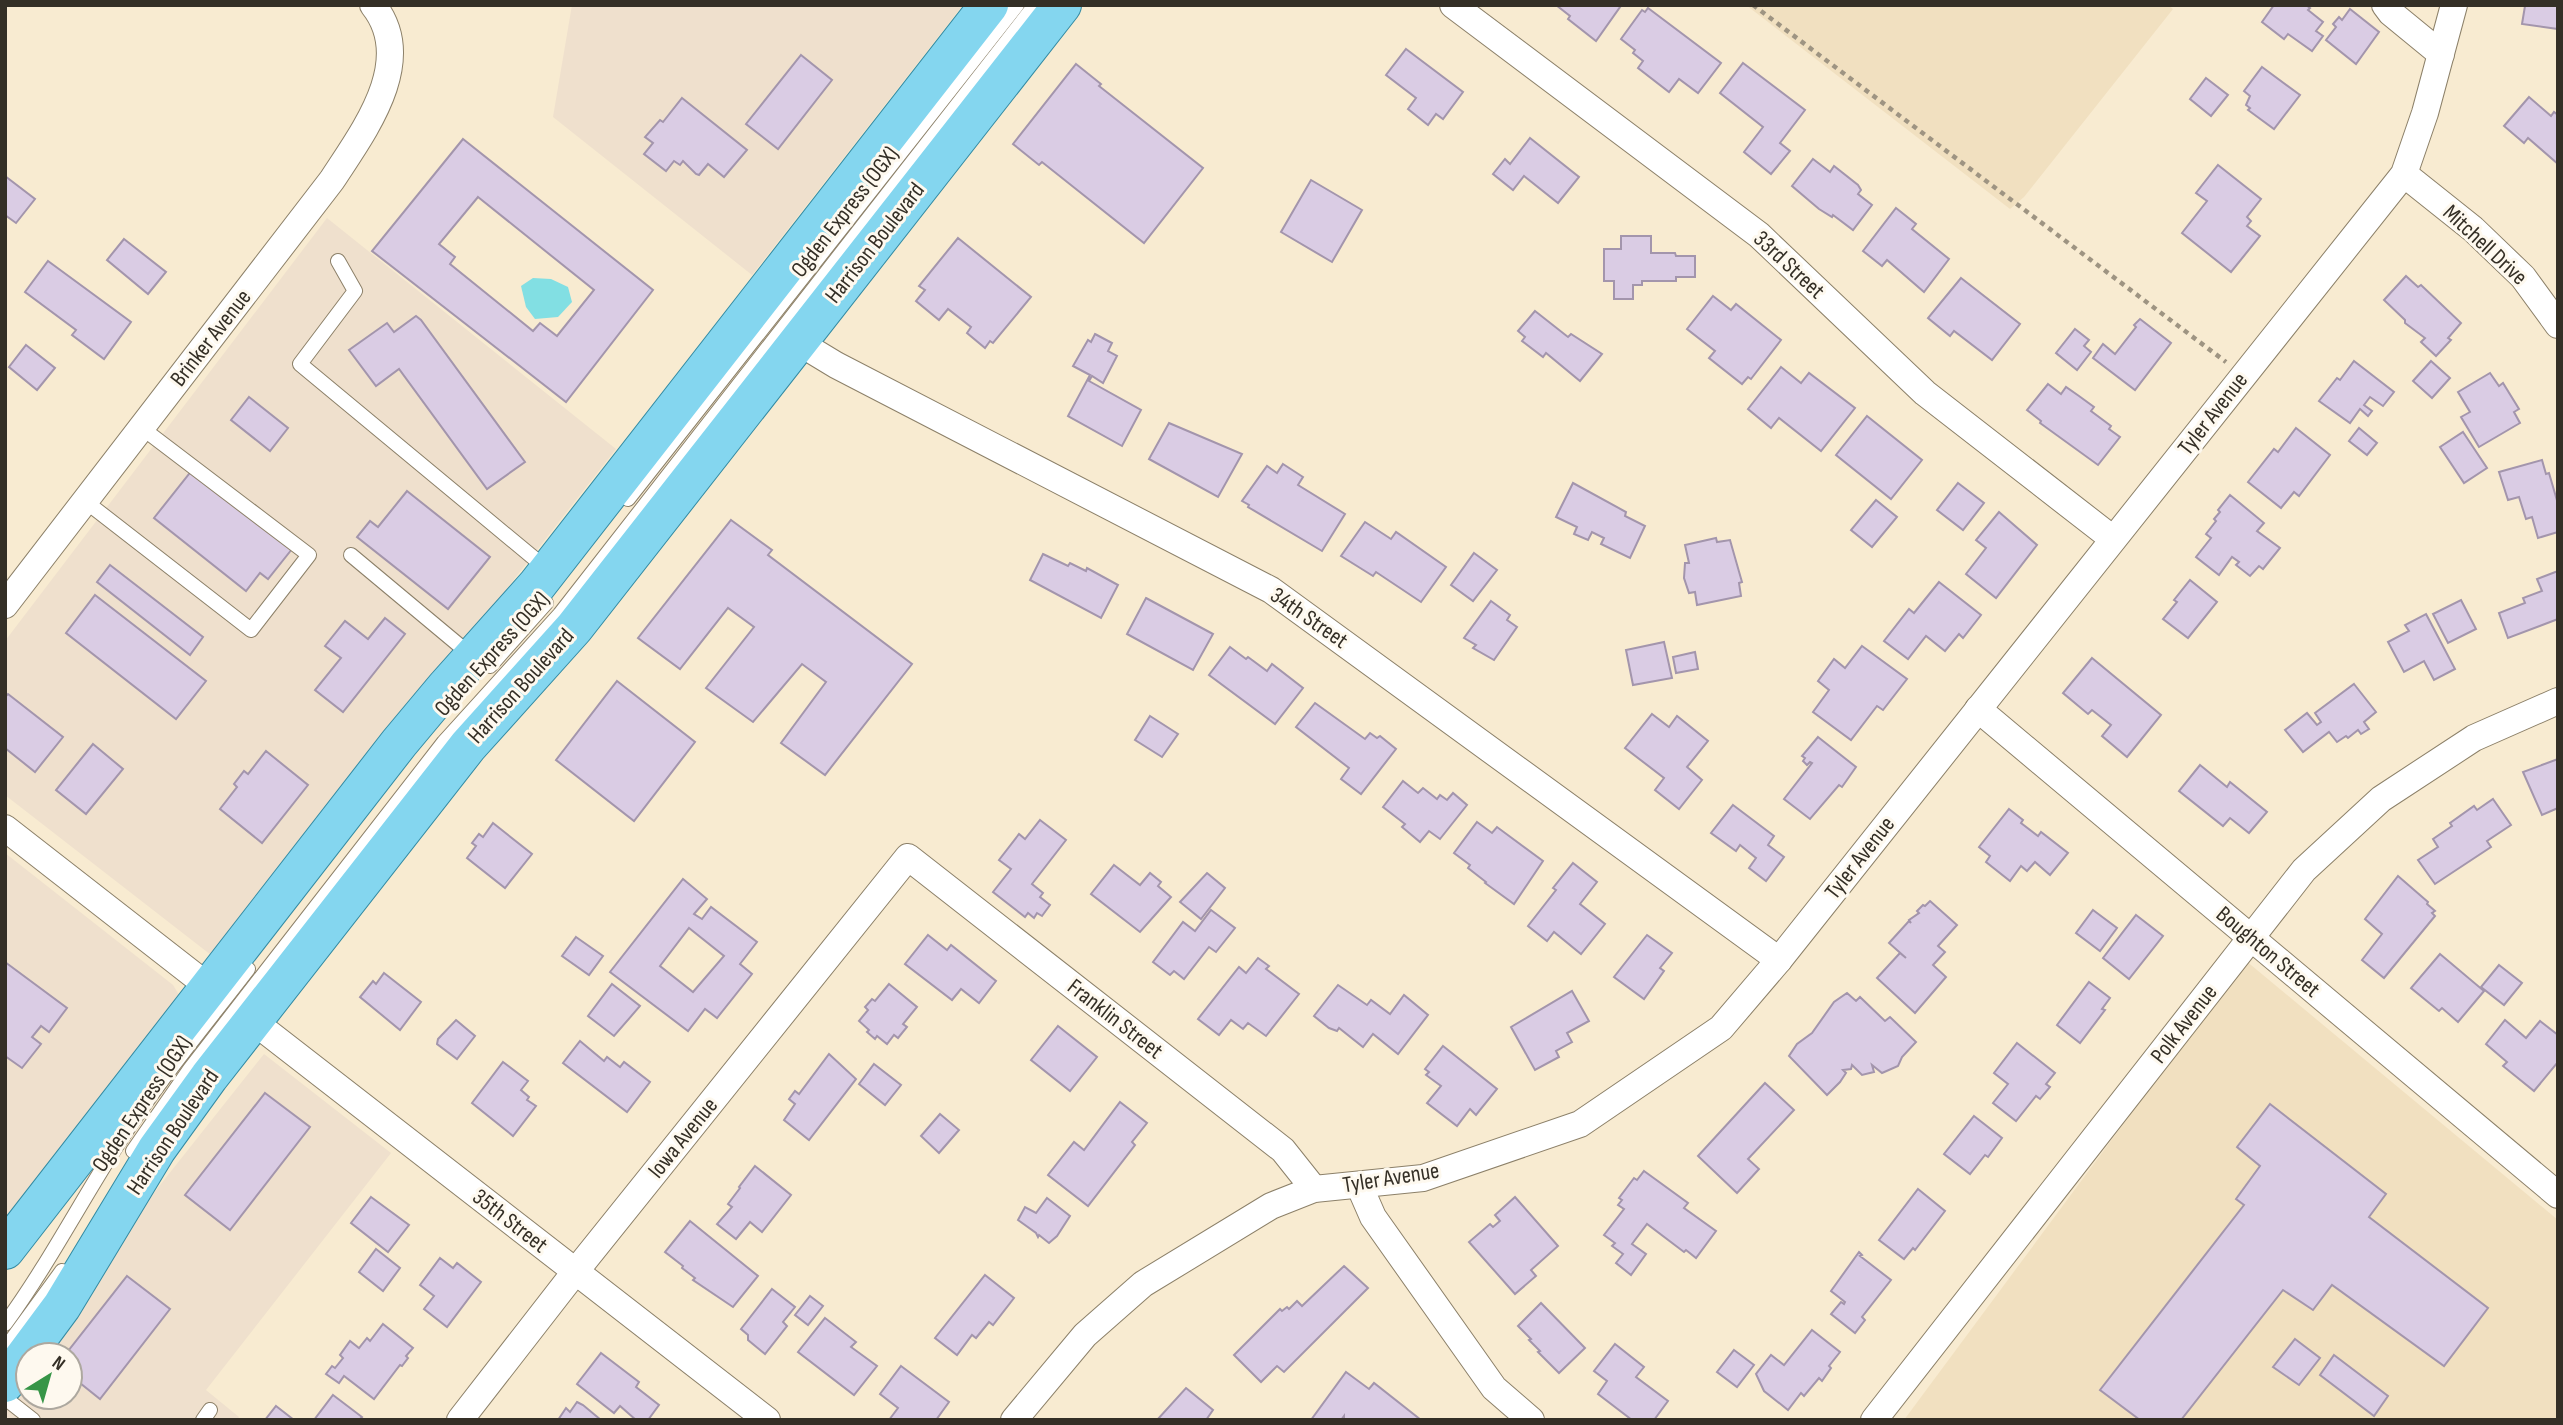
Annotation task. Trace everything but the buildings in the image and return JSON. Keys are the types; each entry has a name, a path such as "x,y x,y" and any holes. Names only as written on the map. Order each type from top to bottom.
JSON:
{"main road":[{"path":"5,1250 399,743 475,668 551,582 989,5"},
{"name":"Harrison Boulevard","path":"5,1383 85,1272 163,1139 253,1021 468,746 574,628 1062,5"}],"street":[{"name":"Brinker Avenue","path":"5,605 332,180 366,126 385,85 391,57 388,35 373,5"},
{"name":"33rd Street","path":"1453,5 1759,235 1925,393 2113,539"},
{"path":"2385,5 2441,54"},
{"name":"Tyler Avenue","path":"1014,1420 1085,1335 1143,1284 1271,1206 1314,1189 1423,1178 1580,1124 1721,1028 1779,960 2404,174 2425,113 2454,5"},
{"name":"Mitchell Drive","path":"2404,174 2473,229 2522,277 2558,325"},
{"name":"34th Street","path":"798,342 1271,590 1779,960"},
{"name":"Polk Avenue","path":"1874,1420 2304,870 2381,799 2474,738 2558,701"},
{"name":"Boughton Street","path":"1978,709 2558,1195"},
{"path":"5,828 209,987"},
{"name":"Franklin Street","path":"908,857 1283,1150 1314,1189"},
{"name":"Iowa Avenue","path":"460,1420 575,1272 908,857"},
{"name":"35th Street","path":"253,1021 767,1420"},
{"path":"1359,1185 1373,1217 1494,1388 1531,1420"}],"lane":[{"name":"Ogden Express (OGX)","path":"623,506 1017,5"},
{"name":"Ogden Express (OGX)","path":"125,1166 183,1078 436,752 560,614 1035,5"},
{"path":"338,261 355,290 300,364 551,582"},
{"path":"85,501 251,630 276,598 309,555 142,428"},
{"path":"351,555 475,668"},
{"name":"Ogden Express (OGX)","path":"5,1324 49,1262 100,1172 140,1110 253,962"},
{"path":"5,1349 67,1263"},
{"path":"5,1398 33,1420"}],"path":[{"path":"1752,5 2244,375"}],"shaded area":[{"path":"572,5 963,5 752,275 553,117"},
{"path":"1746,5 2168,5 2173,9 2024,197 2010,209"},
{"path":"327,218 616,449 223,951 211,955 5,795 5,641"},
{"path":"5,853 173,985 180,1002 5,1228"},
{"path":"2245,960 2558,1220 2558,1420 1904,1420"},
{"path":"264,1054 391,1153 206,1390 239,1417 237,1420 5,1420 5,1383 14,1370 14,1411 84,1411 84,1341 36,1341"}],"water":[{"path":"533,278 551,279 568,287 572,302 558,317 535,319 526,307 521,286"}]}
